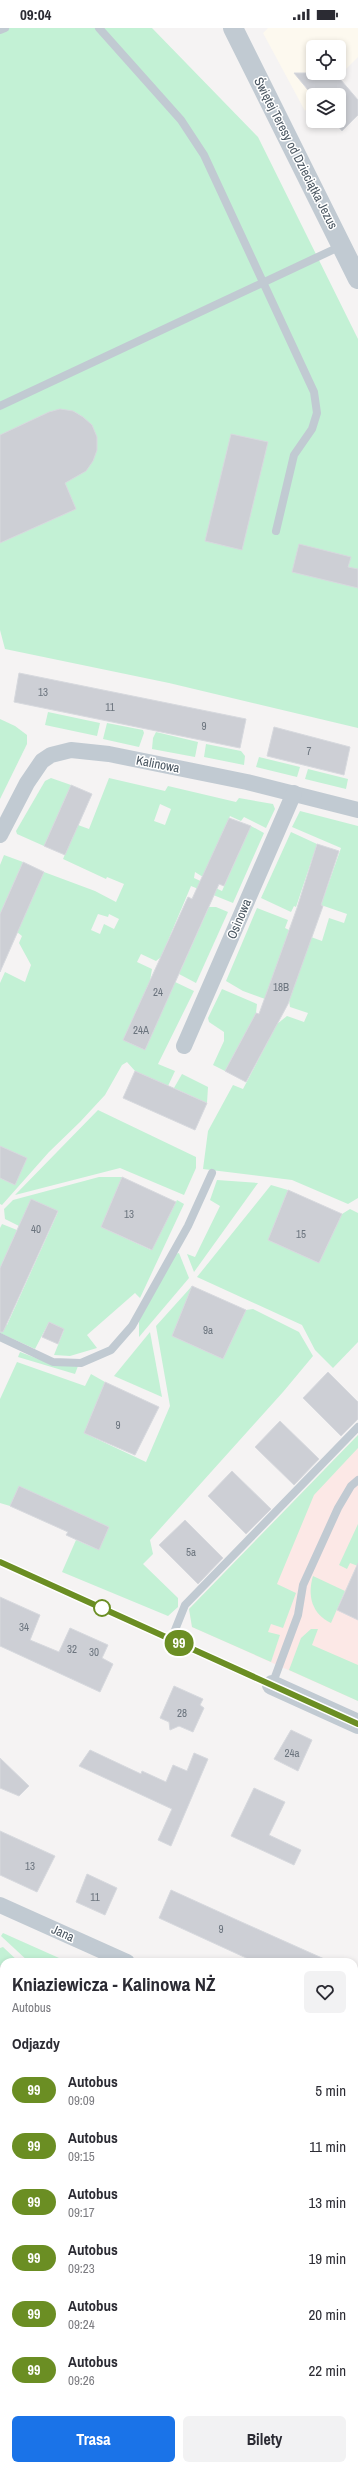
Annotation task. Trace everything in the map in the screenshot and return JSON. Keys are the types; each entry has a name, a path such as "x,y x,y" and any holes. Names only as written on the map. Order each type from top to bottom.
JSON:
{"street":[{"name":"Świętej Teresy od Dzieciątka Jezus","path":"234,28 347,251 358,279"},
{"name":"Kalinowa","path":"0,834 27,783 42,761 50,755 71,750 110,754 294,793 358,810"},
{"name":"Osinowa","path":"184,1046 294,793"},
{"path":"272,1685 358,1724"},
{"name":"Jana","path":"0,1905 118,1958"}],"lane":[{"path":"0,30 5,28"},
{"path":"99,28 182,120 204,155 262,283 314,392 317,413 312,429 294,455 276,531"},
{"path":"0,406 262,283 347,251"},
{"path":"0,1338 53,1362 81,1363 111,1350 132,1326 188,1226 212,1173"},
{"path":"170,1640 185,1605 358,1427"},
{"path":"272,1685 298,1615 303,1585 338,1508 351,1486 358,1480"}],"shaded area":[{"path":"268,28 358,28 358,57 346,69 346,40 306,40 306,80 335,80 327,88 306,88 305,111 263,33"},
{"path":"358,1435 358,1701 192,1627 189,1609"}],"green space":[{"path":"0,28 152,28 258,137 358,339 358,728 169,683 5,649 0,630"},
{"path":"48,712 100,723 97,736 45,725"},
{"path":"0,719 15,726 27,735 27,744 0,799"},
{"path":"107,723 143,730 144,733 139,747 103,739"},
{"path":"156,732 198,742 195,757 152,749 153,738"},
{"path":"206,744 241,751 245,756 244,765 204,757"},
{"path":"259,757 300,767 297,777 256,767"},
{"path":"308,769 348,779 346,789 305,779"},
{"path":"51,778 71,785 44,846 17,834 16,831 45,781"},
{"path":"109,778 165,791 168,786 236,802 239,798 273,804 275,809 266,828 244,817 241,821 230,816 203,877 195,872 194,878 222,891 251,826 264,833 233,903 191,886 161,957 156,961 141,954 137,962 152,969 150,981 124,1040 145,1050 173,981 194,991 158,1064 175,1071 168,1086 135,1071 127,1062 122,1065 105,1095 49,1152 2,1205 0,1204 0,1178 15,1185 0,1146 0,983 5,972 25,982 31,965 19,943 22,936 17,932 44,872 95,891 116,902 124,884 107,877 106,879 63,859 78,825 89,829","holes":["160,804 171,809 165,825 154,821","98,914 108,917 109,914 119,919 114,929 104,924 100,934 91,930"]},
{"path":"300,811 358,826 358,1198 348,1204 292,1180 203,1169 208,1131 233,1085 243,1089 277,1024 287,1016 304,1022 308,1013 290,1007 289,1000 311,937 322,941 329,918 344,923 347,914 321,905 341,848 292,827"},
{"path":"291,832 317,844 296,907 294,906 291,912 261,898"},
{"path":"4,855 23,862 0,914 0,865"},
{"path":"209,907 216,907 228,912 196,983 179,974"},
{"path":"257,908 288,920 285,928 289,930 265,999 243,991 226,981"},
{"path":"222,989 257,1004 256,1013 225,1071 213,1065 224,1041 224,1032 209,1022 208,1018"},
{"path":"182,1074 208,1087 207,1103 174,1088"},
{"path":"98,1110 196,1157 196,1168 184,1195 120,1168 15,1195"},
{"path":"99,1177 122,1177 101,1227 151,1250 177,1200 184,1204 140,1298 135,1293 87,1335 97,1348 70,1356 54,1355 64,1330 49,1322 35,1349 0,1333 0,1322 7,1325 58,1212 19,1226 5,1219 4,1209 13,1200"},
{"path":"217,1180 258,1183 194,1272 187,1254 195,1257 220,1206 210,1200"},
{"path":"271,1185 288,1190 268,1240 319,1263 342,1214 350,1209 358,1213 358,1342 333,1368 315,1350 302,1325 197,1277"},
{"path":"2,1224 17,1230 0,1268 0,1228"},
{"path":"179,1253 189,1278 139,1337 139,1320 175,1254"},
{"path":"192,1286 172,1336 223,1359 246,1310 253,1309 299,1332 313,1356 283,1392 150,1540 153,1554 143,1564 178,1598 178,1607 168,1616 62,1572 76,1540 99,1550 109,1527 19,1487 10,1506 0,1503 0,1399 17,1362 85,1386 91,1374 105,1382 84,1433 146,1462 170,1406 156,1326"},
{"path":"150,1332 162,1397 114,1376"},
{"path":"20,1352 57,1366 78,1366 75,1374 18,1357"},
{"path":"358,1435 358,1448 314,1495 277,1584 296,1593 283,1628 271,1624 268,1632 280,1635 271,1662 192,1627 189,1609"},
{"path":"358,1524 358,1566 350,1563 347,1569 339,1565"},
{"path":"313,1576 345,1591 331,1623 319,1615 313,1604 311,1597 311,1583"},
{"path":"311,1629 318,1629 312,1645 358,1665 358,1701 289,1670 301,1638"},
{"path":"3,1933 59,1958 25,1958 1,1936"},
{"path":"3,1947 15,1958 0,1958 0,1948"}],"building":[{"path":"294,73 306,73 306,80 341,80 358,100 358,115 346,127 346,88 306,88"},
{"path":"60,409 73,411 83,417 92,425 97,437 97,450 93,461 86,471 65,483 76,509 0,543 0,435 49,412"},
{"path":"231,434 268,442 242,550 205,541"},
{"path":"299,544 351,557 348,567 358,569 358,588 292,572"},
{"path":"19,673 246,719 240,748 14,702"},
{"path":"274,727 350,747 344,775 267,756"},
{"path":"71,785 92,794 65,855 44,846"},
{"path":"229,818 251,826 224,886 219,884 145,1050 123,1040 188,897 192,899"},
{"path":"317,844 339,851 321,905 323,906 288,1004 246,1082 225,1071 256,1013 259,1014 297,908"},
{"path":"23,862 44,872 0,972 0,914"},
{"path":"135,1071 207,1103 195,1130 123,1098"},
{"path":"0,1146 27,1158 15,1185 0,1178"},
{"path":"122,1177 176,1202 152,1250 101,1227"},
{"path":"288,1190 342,1214 319,1263 268,1240"},
{"path":"31,1199 58,1211 3,1332 0,1332 0,1268"},
{"path":"192,1286 246,1310 223,1359 172,1336"},
{"path":"49,1322 64,1329 58,1344 42,1337"},
{"path":"328,1372 358,1402 358,1419 341,1436 303,1398"},
{"path":"105,1382 159,1407 135,1455 84,1433"},
{"path":"280,1421 319,1459 294,1485 255,1447"},
{"path":"232,1471 271,1509 246,1534 208,1496"},
{"path":"19,1486 109,1527 99,1550 66,1535 68,1532 10,1506"},
{"path":"185,1520 223,1558 198,1584 159,1545"},
{"path":"358,1563 358,1620 337,1610"},
{"path":"0,1597 40,1615 30,1640 59,1652 70,1628 108,1645 102,1658 113,1664 100,1692 0,1646"},
{"path":"174,1686 203,1699 200,1705 204,1708 193,1732 179,1726 170,1730 169,1722 160,1718"},
{"path":"291,1730 312,1740 298,1771 274,1759"},
{"path":"90,1750 141,1774 142,1771 166,1782 173,1765 187,1771 194,1753 208,1759 171,1846 158,1840 172,1809 79,1766"},
{"path":"0,1758 29,1786 19,1796 0,1788"},
{"path":"254,1788 285,1802 269,1835 301,1850 294,1865 231,1836"},
{"path":"0,1831 55,1856 37,1892 0,1875"},
{"path":"87,1874 117,1888 105,1915 76,1902"},
{"path":"171,1890 322,1958 246,1958 159,1918"}],"bus line":[{"name":"99","path":"0,1562 358,1724"}]}
